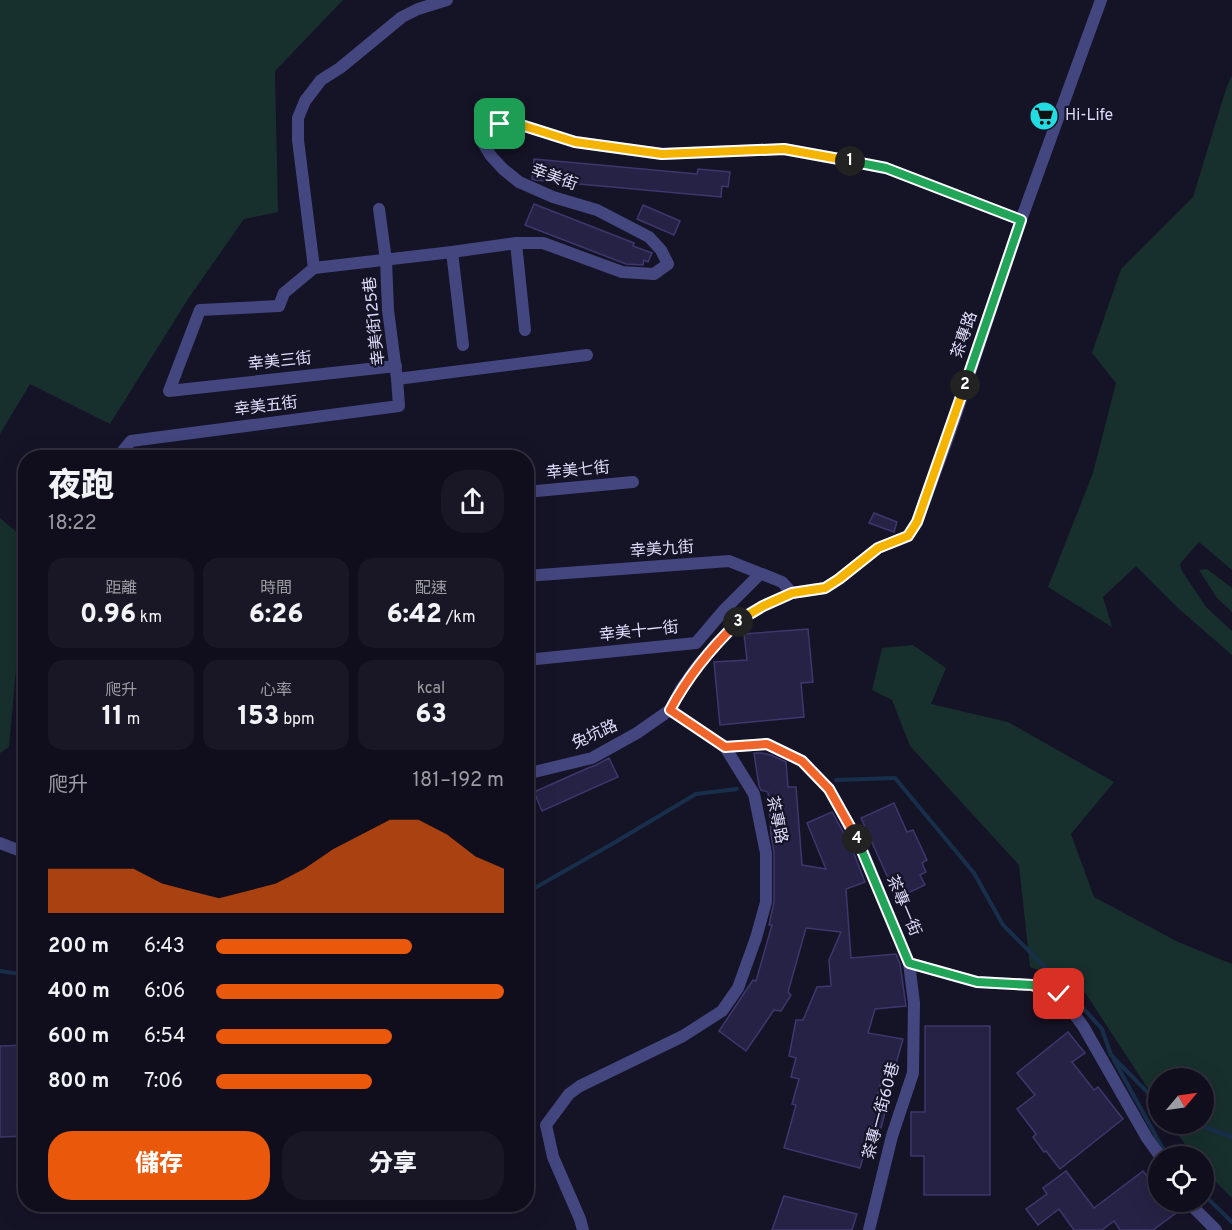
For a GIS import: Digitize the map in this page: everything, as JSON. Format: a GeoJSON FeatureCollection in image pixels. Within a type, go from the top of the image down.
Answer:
{"type":"FeatureCollection","features":[{"type":"Feature","properties":{"kind":"street"},"geometry":{"type":"LineString","coordinates":[[314,268],[298,140],[298,118],[305,101],[321,80],[340,68],[402,17],[418,9],[447,0]]}},
{"type":"Feature","properties":{"kind":"street","name":"茶專路"},"geometry":{"type":"LineString","coordinates":[[583,1230],[553,1157],[546,1125],[568,1094],[580,1086],[683,1036],[722,1011],[738,988],[766,902],[766,853],[754,795],[725,747],[670,710],[696,668],[743,618],[792,593],[825,588],[878,548],[908,536],[917,522],[950,432],[1021,220],[1101,0]]}},
{"type":"Feature","properties":{"kind":"street","name":"幸美街"},"geometry":{"type":"LineString","coordinates":[[314,268],[516,243],[543,243],[622,272],[654,274],[668,264],[661,250],[649,237],[597,210],[553,197],[519,182],[503,170],[481,140],[489,130],[500,124],[518,124],[575,142],[662,154],[784,149],[886,168],[1021,220]]}},
{"type":"Feature","properties":{"kind":"street","name":"幸美街125巷"},"geometry":{"type":"LineString","coordinates":[[379,209],[386,260],[388,310],[398,379]]}},
{"type":"Feature","properties":{"kind":"street"},"geometry":{"type":"LineString","coordinates":[[516,243],[525,330]]}},
{"type":"Feature","properties":{"kind":"street"},"geometry":{"type":"LineString","coordinates":[[452,252],[463,345]]}},
{"type":"Feature","properties":{"kind":"street","name":"幸美三街"},"geometry":{"type":"LineString","coordinates":[[314,268],[285,293],[279,306],[200,310],[169,392],[396,366]]}},
{"type":"Feature","properties":{"kind":"street"},"geometry":{"type":"LineString","coordinates":[[398,379],[587,356]]}},
{"type":"Feature","properties":{"kind":"street","name":"幸美五街"},"geometry":{"type":"LineString","coordinates":[[124,450],[131,441],[399,406],[398,379]]}},
{"type":"Feature","properties":{"kind":"street","name":"幸美七街"},"geometry":{"type":"LineString","coordinates":[[534,491],[633,482]]}},
{"type":"Feature","properties":{"kind":"street","name":"幸美九街"},"geometry":{"type":"LineString","coordinates":[[534,575],[729,561],[782,582],[792,593]]}},
{"type":"Feature","properties":{"kind":"street","name":"幸美十一街"},"geometry":{"type":"LineString","coordinates":[[534,659],[696,643],[725,609],[760,574]]}},
{"type":"Feature","properties":{"kind":"street","name":"兔坑路"},"geometry":{"type":"LineString","coordinates":[[534,772],[592,758],[637,733],[670,710]]}},
{"type":"Feature","properties":{"kind":"street","name":"茶專一街"},"geometry":{"type":"LineString","coordinates":[[725,747],[767,744],[802,761],[829,789],[860,845],[909,963],[977,982],[1032,985],[1059,994],[1083,1026],[1153,1146]]}},
{"type":"Feature","properties":{"kind":"street"},"geometry":{"type":"LineString","coordinates":[[0,843],[18,850]]}},
{"type":"Feature","properties":{"kind":"street","name":"茶專一街60巷"},"geometry":{"type":"LineString","coordinates":[[869,1230],[892,1136],[913,1073],[914,1003],[909,963]]}},
{"type":"Feature","properties":{"kind":"street"},"geometry":{"type":"LineString","coordinates":[[1199,1212],[1215,1230]]}},
{"type":"Feature","properties":{"kind":"green space"},"geometry":{"type":"Polygon","coordinates":[[[0,0],[343,0],[275,71],[278,212],[244,219],[188,299],[110,424],[30,384],[0,434],[0,0]]]}},
{"type":"Feature","properties":{"kind":"green space"},"geometry":{"type":"Polygon","coordinates":[[[1232,75],[1232,570],[1199,542],[1180,564],[1182,571],[1206,607],[1232,631],[1232,655],[1179,609],[1136,566],[1103,597],[1112,627],[1048,587],[1093,473],[1116,383],[1092,353],[1121,269],[1193,197],[1232,75]]]}},
{"type":"Feature","properties":{"kind":"green space"},"geometry":{"type":"Polygon","coordinates":[[[0,518],[18,533],[18,647],[9,747],[0,753],[0,518]]]}},
{"type":"Feature","properties":{"kind":"green space"},"geometry":{"type":"Polygon","coordinates":[[[1207,569],[1232,588],[1232,612],[1217,598],[1199,570],[1207,569]]]}},
{"type":"Feature","properties":{"kind":"green space"},"geometry":{"type":"Polygon","coordinates":[[[913,645],[946,668],[931,704],[1008,722],[1114,782],[1071,834],[1094,897],[1178,942],[1232,964],[1232,1198],[1214,1180],[1214,1146],[1186,1146],[1178,1134],[1214,1134],[1214,1068],[1148,1068],[1148,1089],[1080,985],[1030,967],[1019,865],[910,746],[892,700],[872,690],[882,648],[913,645]]]}},
{"type":"Feature","properties":{"kind":"building"},"geometry":{"type":"Polygon","coordinates":[[[534,159],[697,174],[698,169],[730,172],[728,187],[722,186],[721,197],[535,180],[532,179],[534,159]]]}},
{"type":"Feature","properties":{"kind":"building"},"geometry":{"type":"Polygon","coordinates":[[[534,204],[634,243],[633,246],[652,253],[648,262],[644,260],[643,265],[626,264],[525,225],[534,204]]]}},
{"type":"Feature","properties":{"kind":"building"},"geometry":{"type":"Polygon","coordinates":[[[643,205],[680,221],[674,235],[637,219],[643,205]]]}},
{"type":"Feature","properties":{"kind":"building"},"geometry":{"type":"Polygon","coordinates":[[[874,513],[897,522],[894,532],[869,523],[874,513]]]}},
{"type":"Feature","properties":{"kind":"building"},"geometry":{"type":"Polygon","coordinates":[[[808,629],[813,682],[801,683],[804,717],[720,725],[714,662],[747,660],[744,634],[808,629]]]}},
{"type":"Feature","properties":{"kind":"building"},"geometry":{"type":"Polygon","coordinates":[[[754,753],[771,755],[786,762],[788,787],[796,787],[802,865],[826,869],[807,823],[832,812],[851,846],[865,882],[846,889],[851,958],[896,954],[900,964],[906,1006],[875,1009],[868,1033],[903,1039],[890,1085],[881,1082],[876,1102],[887,1105],[881,1128],[872,1126],[860,1168],[784,1148],[796,1105],[792,1104],[799,1079],[791,1077],[796,1058],[789,1056],[796,1020],[803,1020],[817,987],[831,986],[829,960],[841,932],[806,928],[788,992],[791,995],[781,1011],[774,1010],[746,1051],[719,1031],[753,980],[756,981],[772,925],[769,925],[774,902],[774,852],[768,792],[761,790],[759,786],[754,753]]]}},
{"type":"Feature","properties":{"kind":"building"},"geometry":{"type":"Polygon","coordinates":[[[609,758],[618,777],[542,811],[534,792],[609,758]]]}},
{"type":"Feature","properties":{"kind":"building"},"geometry":{"type":"Polygon","coordinates":[[[894,803],[907,832],[913,830],[927,860],[922,863],[926,872],[920,875],[925,885],[897,898],[861,818],[894,803]]]}},
{"type":"Feature","properties":{"kind":"building"},"geometry":{"type":"Polygon","coordinates":[[[925,1026],[990,1026],[990,1195],[924,1195],[924,1156],[911,1156],[911,1112],[925,1112],[925,1026]]]}},
{"type":"Feature","properties":{"kind":"building"},"geometry":{"type":"Polygon","coordinates":[[[1068,1032],[1085,1053],[1072,1062],[1094,1090],[1098,1087],[1123,1119],[1060,1169],[1033,1137],[1036,1134],[1017,1109],[1035,1095],[1017,1073],[1068,1032]]]}},
{"type":"Feature","properties":{"kind":"building"},"geometry":{"type":"Polygon","coordinates":[[[18,1045],[18,1136],[0,1137],[0,1046],[18,1045]]]}},
{"type":"Feature","properties":{"kind":"building"},"geometry":{"type":"Polygon","coordinates":[[[1066,1171],[1094,1208],[1143,1171],[1148,1177],[1148,1212],[1176,1213],[1153,1230],[1120,1230],[1114,1221],[1102,1230],[1074,1230],[1059,1209],[1038,1225],[1026,1209],[1047,1194],[1043,1188],[1066,1171]]]}},
{"type":"Feature","properties":{"kind":"building"},"geometry":{"type":"Polygon","coordinates":[[[784,1196],[857,1214],[852,1230],[772,1230],[784,1196]]]}},
{"type":"Feature","properties":{"kind":"waterway"},"geometry":{"type":"LineString","coordinates":[[836,780],[895,778],[974,873],[1003,925],[1057,979],[1102,1029],[1111,1055],[1148,1093]]}},
{"type":"Feature","properties":{"kind":"waterway"},"geometry":{"type":"LineString","coordinates":[[534,888],[696,794],[737,789]]}},
{"type":"Feature","properties":{"kind":"waterway"},"geometry":{"type":"LineString","coordinates":[[0,971],[18,974]]}},
{"type":"Feature","properties":{"kind":"waterway"},"geometry":{"type":"LineString","coordinates":[[1114,1060],[1161,1146]]}},
{"type":"Feature","properties":{"kind":"waterway"},"geometry":{"type":"LineString","coordinates":[[1214,1130],[1232,1137]]}},
{"type":"Feature","properties":{"kind":"waterway"},"geometry":{"type":"LineString","coordinates":[[1214,1205],[1232,1222]]}},
{"type":"Feature","properties":{"kind":"place","name":"Hi-Life"},"geometry":{"type":"Point","coordinates":[1044,116]}},
{"type":"Feature","properties":{"kind":"route"},"geometry":{"type":"LineString","coordinates":[[500,124],[518,124],[575,142],[662,154],[784,149],[886,168],[1021,220],[950,432],[917,522],[908,536],[878,548],[825,588],[792,593],[743,618],[696,668],[670,710],[725,747],[767,744],[802,761],[829,789],[860,845],[909,963],[977,982],[1032,985],[1059,994]]}}]}
